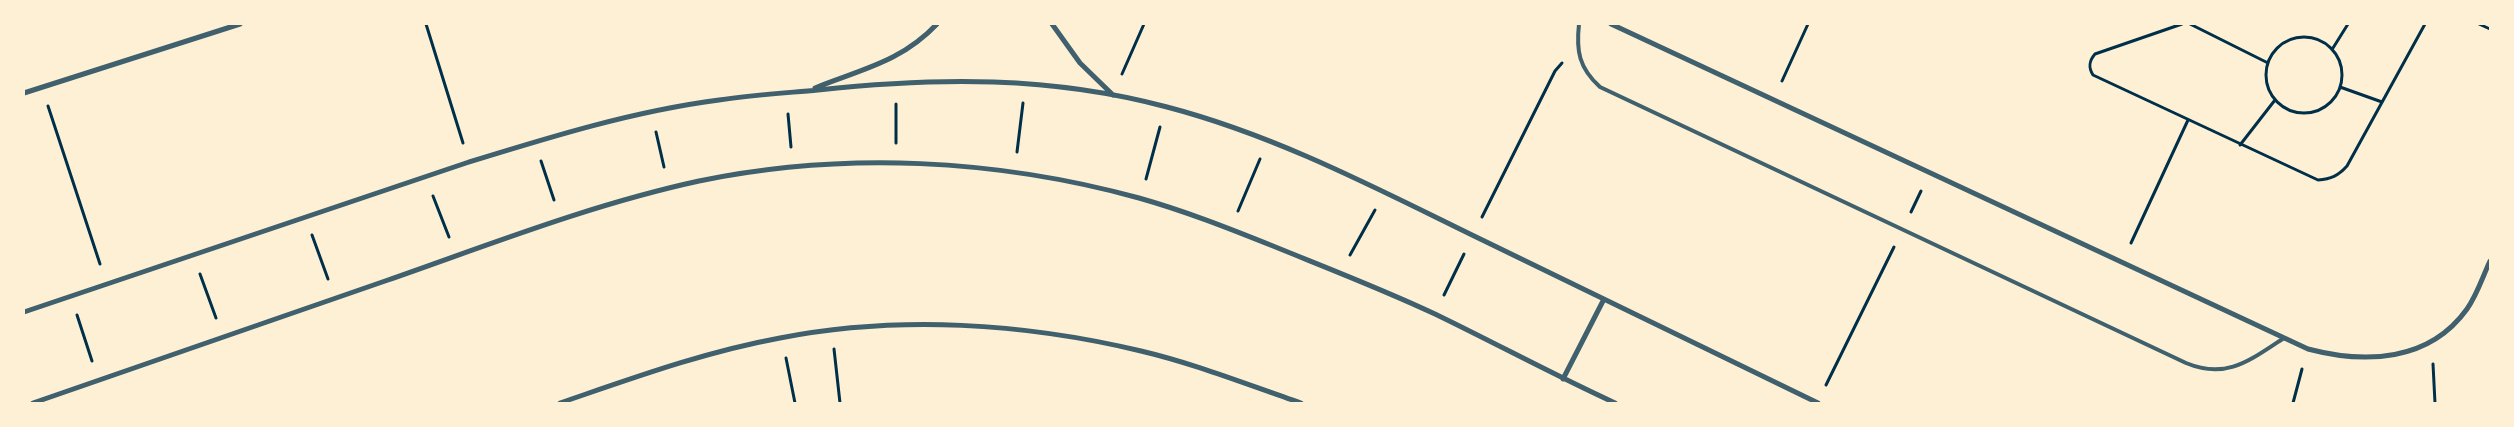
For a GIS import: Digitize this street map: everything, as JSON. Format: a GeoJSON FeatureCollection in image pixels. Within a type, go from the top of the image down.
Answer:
{"type":"FeatureCollection","features":[{"type":"Feature","properties":{"kind":"street"},"geometry":{"type":"LineString","coordinates":[[24,93],[240,24]]}},
{"type":"Feature","properties":{"kind":"street"},"geometry":{"type":"LineString","coordinates":[[809,91],[889,61],[922,40],[937,24]]}},
{"type":"Feature","properties":{"kind":"street"},"geometry":{"type":"LineString","coordinates":[[1052,24],[1080,63],[1113,95]]}},
{"type":"Feature","properties":{"kind":"street"},"geometry":{"type":"LineString","coordinates":[[1611,24],[2308,349],[2338,357],[2370,359],[2402,354],[2432,342],[2451,327],[2468,308],[2490,261]]}},
{"type":"Feature","properties":{"kind":"street"},"geometry":{"type":"LineString","coordinates":[[24,312],[469,162],[535,142],[652,112],[718,100],[895,82],[952,80],[1026,83],[1113,95],[1166,106],[1268,140],[1327,164],[1818,403]]}},
{"type":"Feature","properties":{"kind":"street"},"geometry":{"type":"LineString","coordinates":[[33,403],[561,220],[669,188],[712,179],[794,168],[897,163],[1015,172],[1080,184],[1141,199],[1231,229],[1340,273],[1434,314],[1615,403]]}},
{"type":"Feature","properties":{"kind":"street"},"geometry":{"type":"LineString","coordinates":[[1563,379],[1604,299]]}},
{"type":"Feature","properties":{"kind":"street"},"geometry":{"type":"LineString","coordinates":[[560,403],[674,364],[781,338],[892,326],[954,325],[1018,329],[1080,338],[1142,351],[1204,369],[1301,403]]}},
{"type":"Feature","properties":{"kind":"lane"},"geometry":{"type":"LineString","coordinates":[[1579,24],[1578,55],[1583,68],[1600,87],[2200,369],[2217,370],[2233,368],[2284,338]]}},
{"type":"Feature","properties":{"kind":"path"},"geometry":{"type":"LineString","coordinates":[[426,24],[469,162]]}},
{"type":"Feature","properties":{"kind":"path"},"geometry":{"type":"LineString","coordinates":[[1113,95],[1144,24]]}},
{"type":"Feature","properties":{"kind":"path"},"geometry":{"type":"LineString","coordinates":[[1773,100],[1808,24]]}},
{"type":"Feature","properties":{"kind":"path"},"geometry":{"type":"LineString","coordinates":[[2182,24],[2095,54],[2089,64],[2093,75],[2308,177],[2318,180],[2329,179],[2339,175],[2347,166],[2425,24]]}},
{"type":"Feature","properties":{"kind":"path"},"geometry":{"type":"LineString","coordinates":[[2190,24],[2268,63]]}},
{"type":"Feature","properties":{"kind":"path"},"geometry":{"type":"LineString","coordinates":[[2333,48],[2348,24]]}},
{"type":"Feature","properties":{"kind":"path"},"geometry":{"type":"LineString","coordinates":[[2479,24],[2490,29]]}},
{"type":"Feature","properties":{"kind":"path"},"geometry":{"type":"LineString","coordinates":[[2296,37],[2310,37],[2333,48],[2340,61],[2342,74],[2340,87],[2334,99],[2324,108],[2298,113],[2286,109],[2275,100],[2269,89],[2266,76],[2268,63],[2274,51],[2284,42],[2296,37]]}},
{"type":"Feature","properties":{"kind":"path"},"geometry":{"type":"LineString","coordinates":[[1434,314],[1555,71],[1561,64],[1578,55]]}},
{"type":"Feature","properties":{"kind":"path"},"geometry":{"type":"LineString","coordinates":[[895,82],[897,163]]}},
{"type":"Feature","properties":{"kind":"path"},"geometry":{"type":"LineString","coordinates":[[1015,172],[1026,83]]}},
{"type":"Feature","properties":{"kind":"path"},"geometry":{"type":"LineString","coordinates":[[42,87],[106,284]]}},
{"type":"Feature","properties":{"kind":"path"},"geometry":{"type":"LineString","coordinates":[[2340,87],[2382,102]]}},
{"type":"Feature","properties":{"kind":"path"},"geometry":{"type":"LineString","coordinates":[[786,93],[794,168]]}},
{"type":"Feature","properties":{"kind":"path"},"geometry":{"type":"LineString","coordinates":[[2240,144],[2275,100]]}},
{"type":"Feature","properties":{"kind":"path"},"geometry":{"type":"LineString","coordinates":[[1141,199],[1166,106]]}},
{"type":"Feature","properties":{"kind":"path"},"geometry":{"type":"LineString","coordinates":[[652,112],[669,188]]}},
{"type":"Feature","properties":{"kind":"path"},"geometry":{"type":"LineString","coordinates":[[2122,262],[2188,120]]}},
{"type":"Feature","properties":{"kind":"path"},"geometry":{"type":"LineString","coordinates":[[1231,229],[1268,140]]}},
{"type":"Feature","properties":{"kind":"path"},"geometry":{"type":"LineString","coordinates":[[535,142],[561,220]]}},
{"type":"Feature","properties":{"kind":"path"},"geometry":{"type":"LineString","coordinates":[[1818,403],[1931,173]]}},
{"type":"Feature","properties":{"kind":"path"},"geometry":{"type":"LineString","coordinates":[[426,177],[456,256]]}},
{"type":"Feature","properties":{"kind":"path"},"geometry":{"type":"LineString","coordinates":[[1340,273],[1385,192]]}},
{"type":"Feature","properties":{"kind":"path"},"geometry":{"type":"LineString","coordinates":[[306,217],[334,298]]}},
{"type":"Feature","properties":{"kind":"path"},"geometry":{"type":"LineString","coordinates":[[193,255],[223,337]]}},
{"type":"Feature","properties":{"kind":"path"},"geometry":{"type":"LineString","coordinates":[[70,296],[99,380]]}},
{"type":"Feature","properties":{"kind":"path"},"geometry":{"type":"LineString","coordinates":[[832,331],[840,403]]}},
{"type":"Feature","properties":{"kind":"path"},"geometry":{"type":"LineString","coordinates":[[781,338],[795,403]]}},
{"type":"Feature","properties":{"kind":"path"},"geometry":{"type":"LineString","coordinates":[[2432,342],[2435,403]]}},
{"type":"Feature","properties":{"kind":"path"},"geometry":{"type":"LineString","coordinates":[[2293,403],[2308,349]]}}]}
